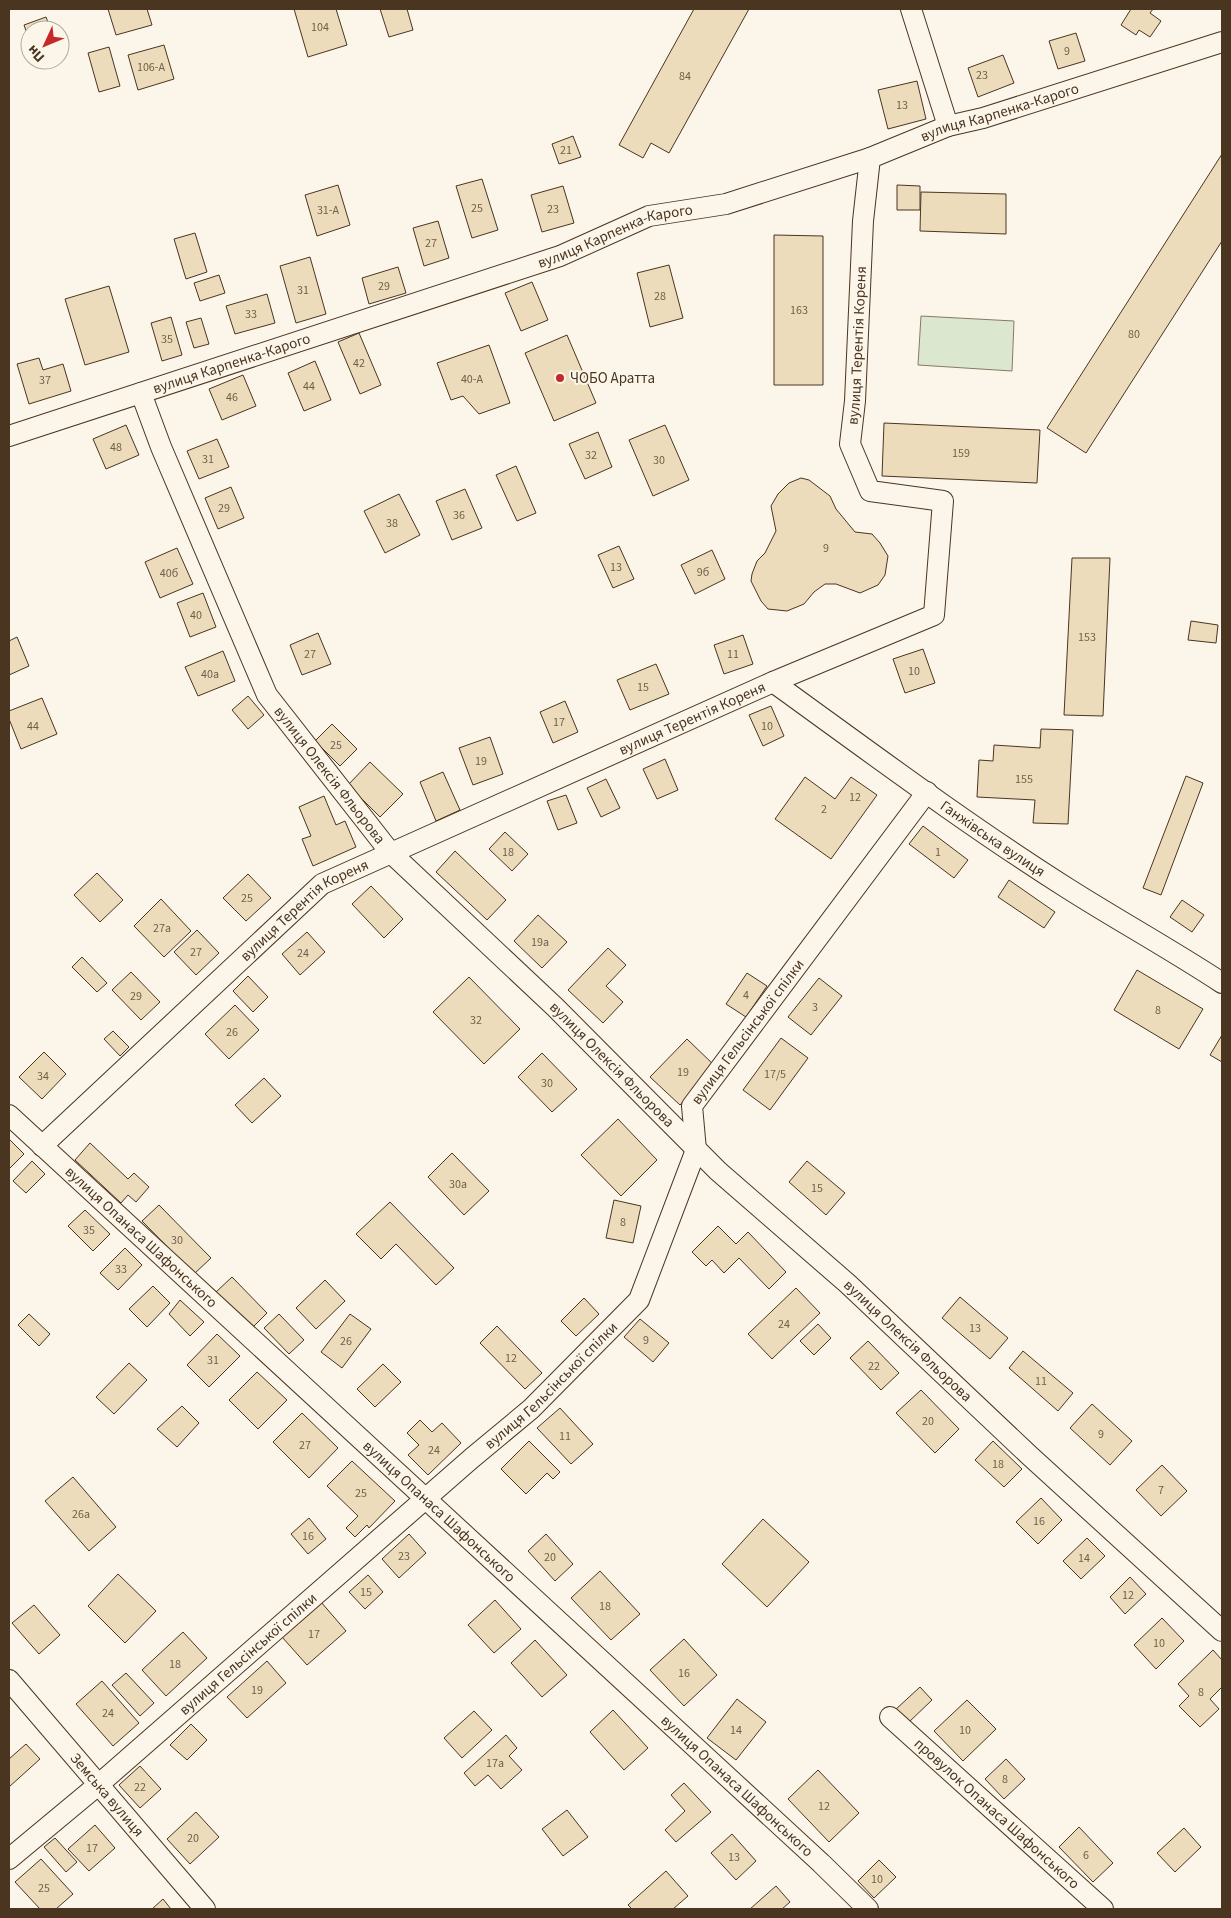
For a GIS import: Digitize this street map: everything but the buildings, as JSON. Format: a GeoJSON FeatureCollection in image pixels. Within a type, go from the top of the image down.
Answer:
{"type":"FeatureCollection","features":[{"type":"Feature","properties":{"kind":"street"},"geometry":{"type":"LineString","coordinates":[[911,9],[948,126]]}},
{"type":"Feature","properties":{"kind":"street","name":"вулиця Карпенка-Карого"},"geometry":{"type":"LineString","coordinates":[[9,436],[560,256],[649,216],[726,204],[870,158],[948,126],[984,118],[1222,42]]}},
{"type":"Feature","properties":{"kind":"street","name":"вулиця Терентія Кореня"},"geometry":{"type":"LineString","coordinates":[[42,1146],[322,884],[773,682],[934,614],[943,501],[870,491],[850,444],[855,401],[863,221],[870,158]]}},
{"type":"Feature","properties":{"kind":"street","name":"вулиця Олексія Фльорова"},"geometry":{"type":"LineString","coordinates":[[142,393],[161,447],[267,695],[390,852],[555,1007],[696,1150],[848,1284],[1030,1456],[1222,1631]]}},
{"type":"Feature","properties":{"kind":"street","name":"Ганжівська вулиця"},"geometry":{"type":"LineString","coordinates":[[773,682],[927,792],[1124,924],[1178,954],[1222,983]]}},
{"type":"Feature","properties":{"kind":"street","name":"вулиця Гельсінської спілки"},"geometry":{"type":"LineString","coordinates":[[9,1859],[98,1785],[472,1458],[531,1409],[639,1300],[696,1150],[692,1106],[927,792]]}},
{"type":"Feature","properties":{"kind":"street","name":"вулиця Опанаса Шафонського"},"geometry":{"type":"LineString","coordinates":[[9,1115],[813,1856],[868,1909]]}},
{"type":"Feature","properties":{"kind":"street","name":"Земська вулиця"},"geometry":{"type":"LineString","coordinates":[[9,1680],[205,1909]]}},
{"type":"Feature","properties":{"kind":"street","name":"провулок Опанаса Шафонського"},"geometry":{"type":"LineString","coordinates":[[890,1717],[1104,1909]]}},
{"type":"Feature","properties":{"kind":"green space"},"geometry":{"type":"Polygon","coordinates":[[[921,316],[1014,321],[1012,371],[918,365],[921,316]]]}},
{"type":"Feature","properties":{"kind":"place","name":"ЧОБО Аратта"},"geometry":{"type":"Point","coordinates":[560,378]}}]}
